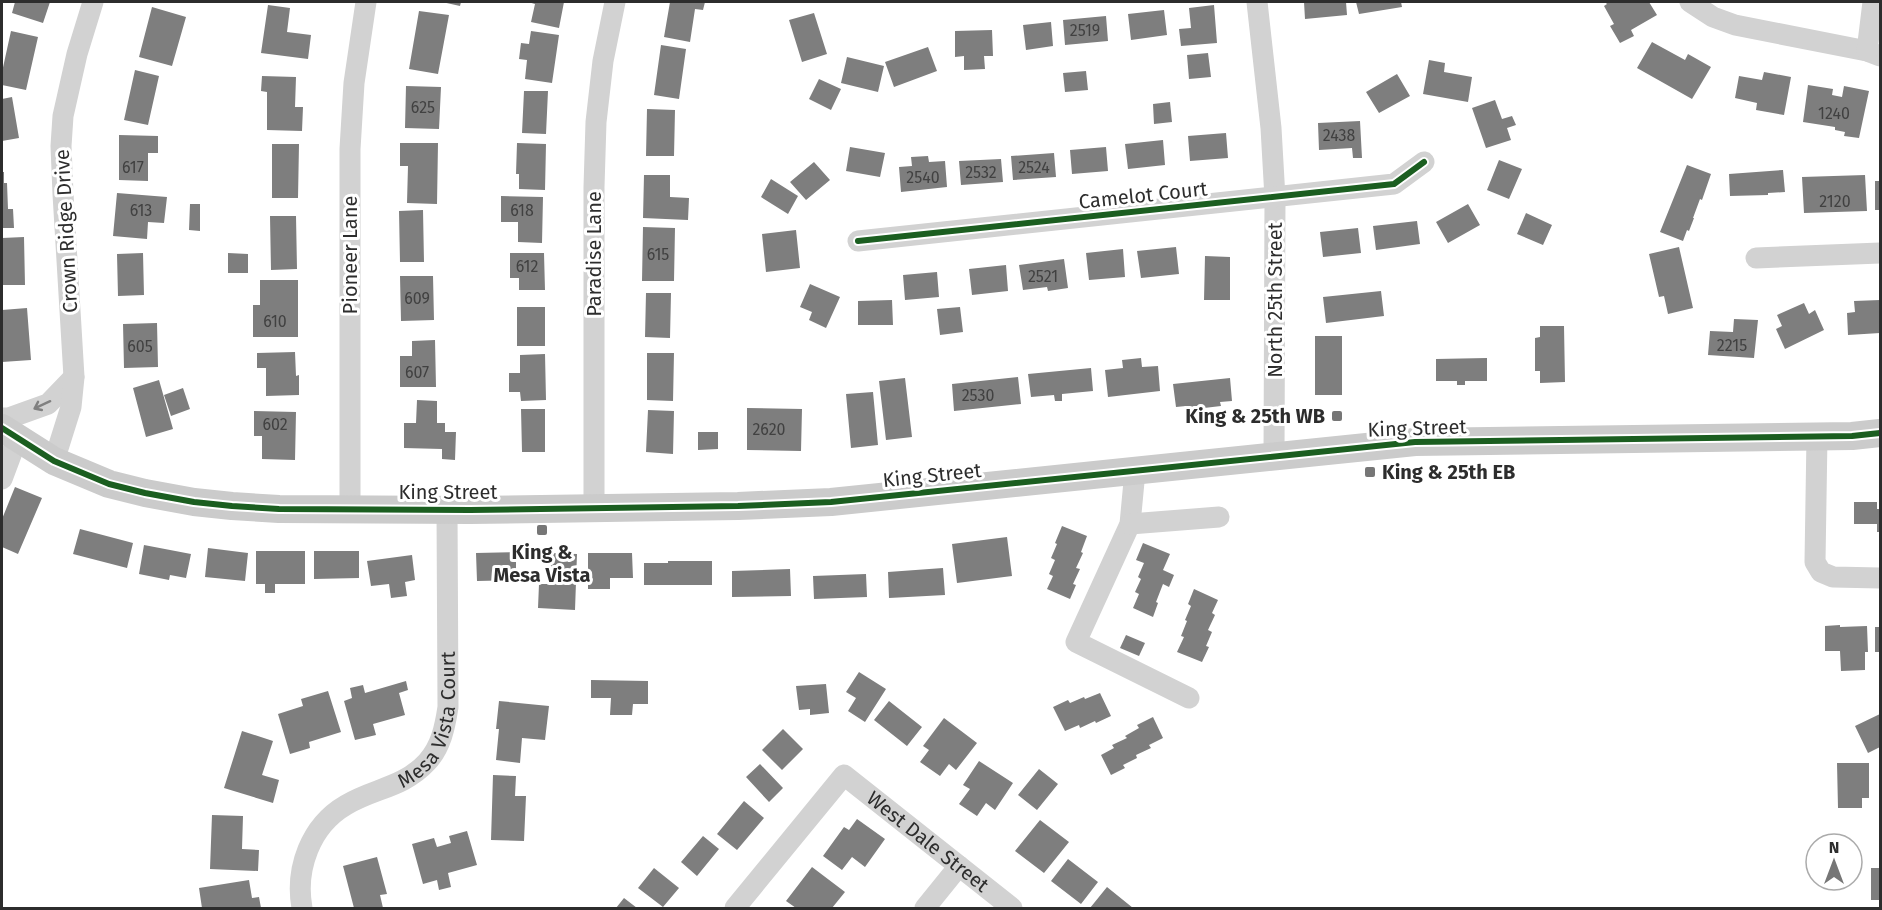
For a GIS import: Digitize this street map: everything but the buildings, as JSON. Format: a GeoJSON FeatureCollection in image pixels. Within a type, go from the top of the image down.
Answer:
{"type":"FeatureCollection","features":[{"type":"Feature","properties":{"kind":"street","name":"Crown Ridge Drive"},"geometry":{"type":"LineString","coordinates":[[54,461],[71,407],[74,377],[63,195],[63,117],[77,54],[93,2]]}},
{"type":"Feature","properties":{"kind":"street","name":"Pioneer Lane"},"geometry":{"type":"LineString","coordinates":[[350,509],[350,149],[354,83],[366,2]]}},
{"type":"Feature","properties":{"kind":"street","name":"Paradise Lane"},"geometry":{"type":"LineString","coordinates":[[594,507],[596,122],[603,61],[615,2]]}},
{"type":"Feature","properties":{"kind":"street","name":"North 25th Street"},"geometry":{"type":"LineString","coordinates":[[1257,2],[1271,128],[1275,198],[1274,456]]}},
{"type":"Feature","properties":{"kind":"street"},"geometry":{"type":"LineString","coordinates":[[1690,2],[1713,17],[1735,25],[1874,54],[1873,2]]}},
{"type":"Feature","properties":{"kind":"street","name":"Camelot Court"},"geometry":{"type":"LineString","coordinates":[[858,241],[1394,184],[1424,162]]}},
{"type":"Feature","properties":{"kind":"street"},"geometry":{"type":"LineString","coordinates":[[1756,258],[1881,253]]}},
{"type":"Feature","properties":{"kind":"street"},"geometry":{"type":"LineString","coordinates":[[2,479],[9,418],[48,404],[74,377]]}},
{"type":"Feature","properties":{"kind":"street","name":"King Street"},"geometry":{"type":"LineString","coordinates":[[7,428],[54,461],[110,484],[194,502],[279,509],[738,507],[831,502],[1415,442],[1881,434]]}},
{"type":"Feature","properties":{"kind":"street"},"geometry":{"type":"LineString","coordinates":[[1817,436],[1815,562],[1821,572],[1833,577],[1881,578]]}},
{"type":"Feature","properties":{"kind":"street"},"geometry":{"type":"LineString","coordinates":[[1136,471],[1130,524],[1076,642],[1189,698]]}},
{"type":"Feature","properties":{"kind":"street","name":"Mesa Vista Court"},"geometry":{"type":"LineString","coordinates":[[302,909],[300,881],[302,864],[309,845],[331,815],[346,804],[397,785],[427,762],[438,746],[448,707],[447,509]]}},
{"type":"Feature","properties":{"kind":"street"},"geometry":{"type":"LineString","coordinates":[[1130,524],[1219,517]]}},
{"type":"Feature","properties":{"kind":"street","name":"West Dale Street"},"geometry":{"type":"LineString","coordinates":[[735,909],[844,775],[1012,909]]}},
{"type":"Feature","properties":{"kind":"street"},"geometry":{"type":"LineString","coordinates":[[925,909],[958,866]]}},
{"type":"Feature","properties":{"kind":"cycle path"},"geometry":{"type":"LineString","coordinates":[[858,241],[1394,184],[1424,162]]}},
{"type":"Feature","properties":{"kind":"cycle path"},"geometry":{"type":"LineString","coordinates":[[2,428],[54,461],[109,484],[194,502],[279,509],[470,510],[738,506],[831,502],[1415,442],[1852,436],[1880,433]]}},
{"type":"Feature","properties":{"kind":"place","name":"King & 25th WB"},"geometry":{"type":"Point","coordinates":[1337,416]}},
{"type":"Feature","properties":{"kind":"place","name":"King & 25th EB"},"geometry":{"type":"Point","coordinates":[1370,472]}},
{"type":"Feature","properties":{"kind":"place","name":"King & Mesa Vista"},"geometry":{"type":"Point","coordinates":[542,530]}}]}
